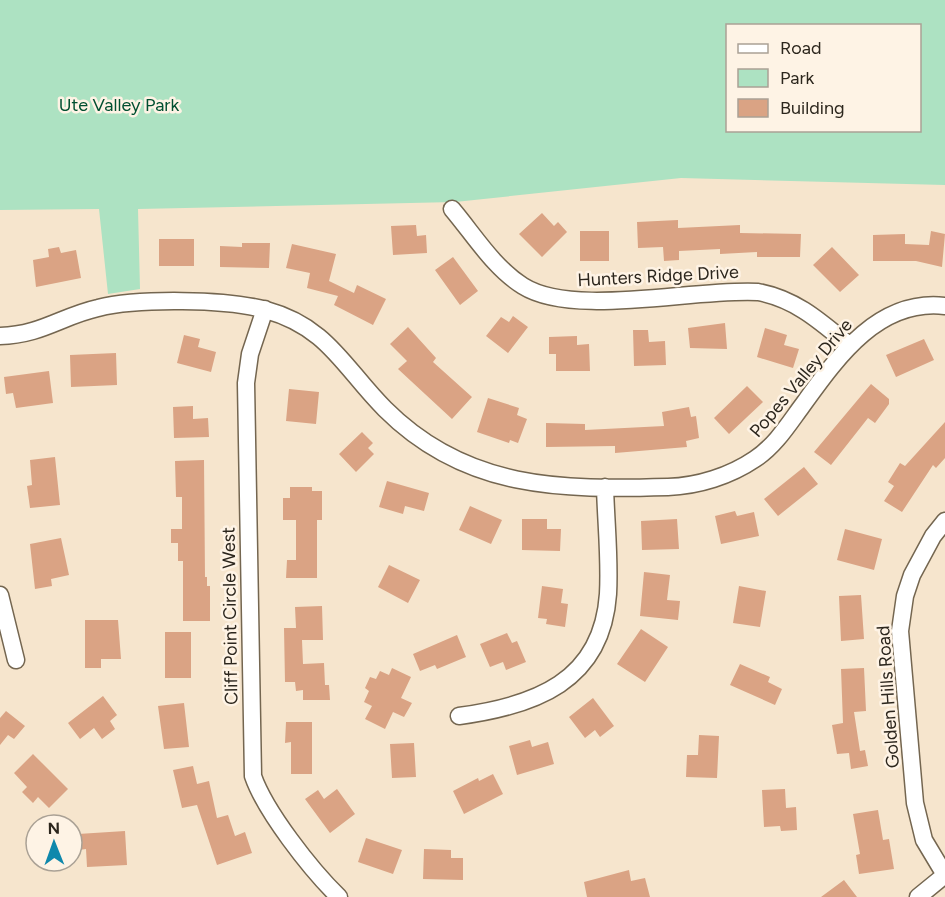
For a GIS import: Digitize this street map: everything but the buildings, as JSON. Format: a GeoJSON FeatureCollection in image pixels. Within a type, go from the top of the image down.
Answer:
{"type":"FeatureCollection","features":[{"type":"Feature","properties":{"kind":"street","name":"Hunters Ridge Drive"},"geometry":{"type":"LineString","coordinates":[[452,209],[498,265],[536,294],[584,301],[758,292],[774,295],[801,308],[850,346]]}},
{"type":"Feature","properties":{"kind":"street","name":"Popes Valley Drive"},"geometry":{"type":"LineString","coordinates":[[0,336],[31,333],[78,314],[119,304],[217,302],[266,309],[286,317],[319,336],[345,360],[391,415],[414,435],[448,456],[511,481],[562,488],[605,488],[689,485],[727,474],[755,459],[781,434],[850,346],[880,319],[894,312],[925,305],[945,306]]}},
{"type":"Feature","properties":{"kind":"street","name":"Cliff Point Circle West"},"geometry":{"type":"LineString","coordinates":[[266,309],[250,354],[246,383],[253,776],[259,793],[314,870],[339,897]]}},
{"type":"Feature","properties":{"kind":"street"},"geometry":{"type":"LineString","coordinates":[[459,716],[513,707],[547,693],[576,671],[586,658],[594,644],[606,610],[605,488]]}},
{"type":"Feature","properties":{"kind":"street","name":"Golden Hills Road"},"geometry":{"type":"LineString","coordinates":[[945,520],[933,536],[912,575],[905,596],[900,631],[915,803],[924,840],[945,875]]}},
{"type":"Feature","properties":{"kind":"street"},"geometry":{"type":"LineString","coordinates":[[0,595],[16,660]]}},
{"type":"Feature","properties":{"kind":"street"},"geometry":{"type":"LineString","coordinates":[[918,897],[945,875]]}},
{"type":"Feature","properties":{"kind":"green space","name":"Ute Valley Park"},"geometry":{"type":"Polygon","coordinates":[[[0,0],[945,0],[945,185],[681,178],[455,202],[138,209],[140,289],[108,294],[99,209],[0,210],[0,0]]]}}]}
